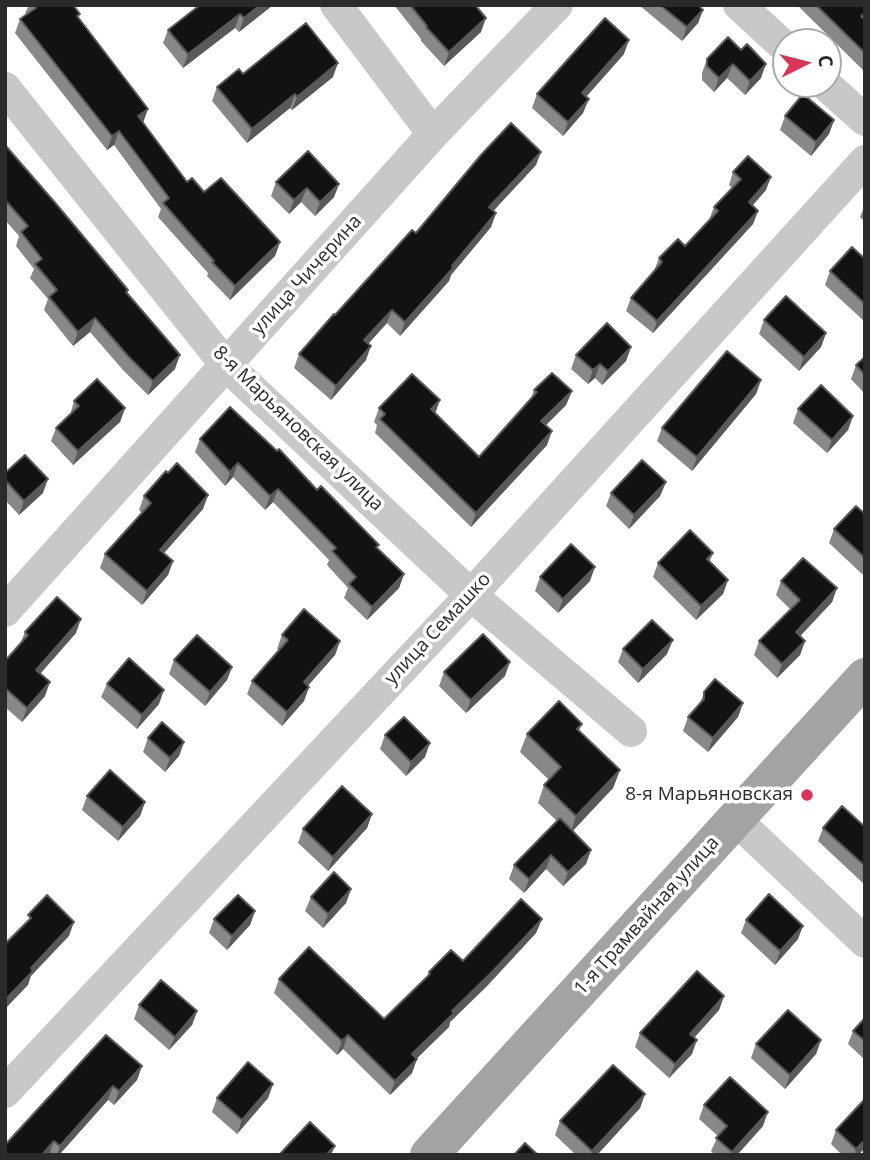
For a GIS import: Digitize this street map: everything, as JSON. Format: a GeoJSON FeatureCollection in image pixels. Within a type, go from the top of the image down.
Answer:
{"type":"FeatureCollection","features":[{"type":"Feature","properties":{"kind":"main road","name":"1-я Трамвайная улица"},"geometry":{"type":"LineString","coordinates":[[429,1155],[865,677]]}},
{"type":"Feature","properties":{"kind":"street"},"geometry":{"type":"LineString","coordinates":[[336,5],[433,134]]}},
{"type":"Feature","properties":{"kind":"street","name":"улица Чичерина"},"geometry":{"type":"LineString","coordinates":[[5,611],[433,134],[557,5]]}},
{"type":"Feature","properties":{"kind":"street"},"geometry":{"type":"LineString","coordinates":[[739,5],[772,35]]}},
{"type":"Feature","properties":{"kind":"street","name":"8-я Марьяновская улица"},"geometry":{"type":"LineString","coordinates":[[5,88],[226,365],[471,595],[631,731]]}},
{"type":"Feature","properties":{"kind":"street"},"geometry":{"type":"LineString","coordinates":[[841,98],[865,120]]}},
{"type":"Feature","properties":{"kind":"street","name":"улица Семашко"},"geometry":{"type":"LineString","coordinates":[[5,1092],[471,595],[865,161]]}},
{"type":"Feature","properties":{"kind":"street"},"geometry":{"type":"LineString","coordinates":[[735,819],[865,942]]}},
{"type":"Feature","properties":{"kind":"building"},"geometry":{"type":"Polygon","coordinates":[[[34,5],[73,5],[80,14],[77,16],[148,109],[138,116],[187,182],[192,178],[204,192],[221,178],[280,242],[235,286],[163,203],[169,198],[119,131],[112,136],[20,19],[36,8],[34,5]]]}},
{"type":"Feature","properties":{"kind":"building"},"geometry":{"type":"Polygon","coordinates":[[[200,5],[260,5],[244,18],[240,14],[188,54],[168,30],[200,5]]]}},
{"type":"Feature","properties":{"kind":"building"},"geometry":{"type":"Polygon","coordinates":[[[410,5],[475,5],[486,18],[449,52],[410,5]]]}},
{"type":"Feature","properties":{"kind":"building"},"geometry":{"type":"Polygon","coordinates":[[[660,5],[698,5],[703,10],[687,27],[660,5]]]}},
{"type":"Feature","properties":{"kind":"building"},"geometry":{"type":"Polygon","coordinates":[[[816,5],[865,5],[865,13],[861,16],[865,20],[865,53],[842,28],[816,5]]]}},
{"type":"Feature","properties":{"kind":"building"},"geometry":{"type":"Polygon","coordinates":[[[605,18],[629,40],[582,93],[589,99],[568,122],[537,94],[605,18]]]}},
{"type":"Feature","properties":{"kind":"building"},"geometry":{"type":"Polygon","coordinates":[[[306,23],[338,63],[252,129],[217,87],[239,69],[243,74],[306,23]]]}},
{"type":"Feature","properties":{"kind":"building"},"geometry":{"type":"Polygon","coordinates":[[[728,37],[741,50],[747,44],[766,64],[750,81],[733,64],[719,78],[707,66],[707,59],[728,37]]]}},
{"type":"Feature","properties":{"kind":"building"},"geometry":{"type":"Polygon","coordinates":[[[800,98],[808,98],[834,120],[816,142],[785,116],[800,98]]]}},
{"type":"Feature","properties":{"kind":"building"},"geometry":{"type":"Polygon","coordinates":[[[511,123],[541,152],[489,207],[496,213],[452,266],[454,267],[405,322],[392,310],[364,340],[371,346],[336,386],[299,354],[412,230],[416,233],[511,123]]]}},
{"type":"Feature","properties":{"kind":"building"},"geometry":{"type":"Polygon","coordinates":[[[5,145],[180,355],[153,381],[95,318],[78,332],[49,297],[57,290],[35,264],[42,259],[21,232],[28,226],[5,200],[5,145]]]}},
{"type":"Feature","properties":{"kind":"building"},"geometry":{"type":"Polygon","coordinates":[[[308,151],[339,184],[320,202],[307,188],[294,200],[276,182],[308,151]]]}},
{"type":"Feature","properties":{"kind":"building"},"geometry":{"type":"Polygon","coordinates":[[[748,156],[771,177],[749,202],[758,211],[657,321],[631,298],[662,262],[659,258],[678,239],[685,246],[718,211],[714,207],[741,179],[733,172],[748,156]]]}},
{"type":"Feature","properties":{"kind":"building"},"geometry":{"type":"Polygon","coordinates":[[[852,247],[865,259],[865,304],[830,271],[852,247]]]}},
{"type":"Feature","properties":{"kind":"building"},"geometry":{"type":"Polygon","coordinates":[[[786,296],[826,333],[804,357],[764,320],[786,296]]]}},
{"type":"Feature","properties":{"kind":"building"},"geometry":{"type":"Polygon","coordinates":[[[607,323],[631,347],[608,371],[600,364],[593,370],[576,355],[607,323]]]}},
{"type":"Feature","properties":{"kind":"building"},"geometry":{"type":"Polygon","coordinates":[[[727,351],[761,380],[697,457],[662,428],[727,351]]]}},
{"type":"Feature","properties":{"kind":"building"},"geometry":{"type":"Polygon","coordinates":[[[865,357],[865,375],[856,365],[865,357]]]}},
{"type":"Feature","properties":{"kind":"building"},"geometry":{"type":"Polygon","coordinates":[[[552,373],[572,391],[541,421],[552,431],[476,513],[380,419],[385,414],[379,408],[412,374],[440,400],[431,409],[479,457],[537,392],[534,390],[552,373]]]}},
{"type":"Feature","properties":{"kind":"building"},"geometry":{"type":"Polygon","coordinates":[[[97,379],[125,408],[78,451],[56,428],[79,406],[74,401],[97,379]]]}},
{"type":"Feature","properties":{"kind":"building"},"geometry":{"type":"Polygon","coordinates":[[[821,385],[853,416],[832,440],[798,409],[821,385]]]}},
{"type":"Feature","properties":{"kind":"building"},"geometry":{"type":"Polygon","coordinates":[[[230,407],[277,451],[279,449],[317,490],[321,486],[404,574],[372,607],[349,584],[356,577],[332,551],[336,548],[278,489],[270,496],[238,463],[230,472],[200,439],[230,407]]]}},
{"type":"Feature","properties":{"kind":"building"},"geometry":{"type":"Polygon","coordinates":[[[25,455],[48,479],[24,501],[5,480],[5,473],[25,455]]]}},
{"type":"Feature","properties":{"kind":"building"},"geometry":{"type":"Polygon","coordinates":[[[642,460],[666,482],[634,515],[611,493],[642,460]]]}},
{"type":"Feature","properties":{"kind":"building"},"geometry":{"type":"Polygon","coordinates":[[[177,463],[208,495],[160,550],[173,561],[147,591],[105,554],[151,503],[144,496],[166,471],[168,473],[177,463]]]}},
{"type":"Feature","properties":{"kind":"building"},"geometry":{"type":"Polygon","coordinates":[[[856,506],[865,514],[865,558],[834,529],[856,506]]]}},
{"type":"Feature","properties":{"kind":"building"},"geometry":{"type":"Polygon","coordinates":[[[690,530],[713,553],[707,559],[728,580],[701,606],[658,563],[690,530]]]}},
{"type":"Feature","properties":{"kind":"building"},"geometry":{"type":"Polygon","coordinates":[[[571,544],[595,567],[563,599],[540,577],[571,544]]]}},
{"type":"Feature","properties":{"kind":"building"},"geometry":{"type":"Polygon","coordinates":[[[803,558],[837,588],[796,632],[805,641],[782,664],[759,641],[800,600],[781,581],[803,558]]]}},
{"type":"Feature","properties":{"kind":"building"},"geometry":{"type":"Polygon","coordinates":[[[57,597],[81,619],[36,670],[50,682],[27,708],[5,688],[5,661],[28,635],[25,632],[57,597]]]}},
{"type":"Feature","properties":{"kind":"building"},"geometry":{"type":"Polygon","coordinates":[[[304,609],[340,641],[304,682],[309,687],[287,712],[252,681],[288,640],[282,635],[304,609]]]}},
{"type":"Feature","properties":{"kind":"building"},"geometry":{"type":"Polygon","coordinates":[[[652,620],[673,640],[643,669],[623,649],[652,620]]]}},
{"type":"Feature","properties":{"kind":"building"},"geometry":{"type":"Polygon","coordinates":[[[483,634],[510,662],[471,700],[444,672],[483,634]]]}},
{"type":"Feature","properties":{"kind":"building"},"geometry":{"type":"Polygon","coordinates":[[[197,635],[232,667],[210,692],[174,660],[197,635]]]}},
{"type":"Feature","properties":{"kind":"building"},"geometry":{"type":"Polygon","coordinates":[[[129,658],[164,690],[142,715],[107,684],[129,658]]]}},
{"type":"Feature","properties":{"kind":"building"},"geometry":{"type":"Polygon","coordinates":[[[715,679],[743,703],[713,738],[688,717],[704,699],[704,692],[715,679]]]}},
{"type":"Feature","properties":{"kind":"building"},"geometry":{"type":"Polygon","coordinates":[[[559,701],[582,724],[577,729],[620,770],[576,816],[544,785],[561,767],[527,734],[559,701]]]}},
{"type":"Feature","properties":{"kind":"building"},"geometry":{"type":"Polygon","coordinates":[[[404,717],[430,743],[411,762],[385,735],[404,717]]]}},
{"type":"Feature","properties":{"kind":"building"},"geometry":{"type":"Polygon","coordinates":[[[162,722],[184,742],[170,758],[148,738],[162,722]]]}},
{"type":"Feature","properties":{"kind":"building"},"geometry":{"type":"Polygon","coordinates":[[[110,770],[145,802],[123,827],[87,796],[110,770]]]}},
{"type":"Feature","properties":{"kind":"building"},"geometry":{"type":"Polygon","coordinates":[[[342,786],[372,814],[333,857],[303,829],[342,786]]]}},
{"type":"Feature","properties":{"kind":"building"},"geometry":{"type":"Polygon","coordinates":[[[842,806],[865,827],[865,866],[823,828],[842,806]]]}},
{"type":"Feature","properties":{"kind":"building"},"geometry":{"type":"Polygon","coordinates":[[[560,818],[591,850],[568,872],[551,855],[529,879],[514,865],[560,818]]]}},
{"type":"Feature","properties":{"kind":"building"},"geometry":{"type":"Polygon","coordinates":[[[334,872],[351,889],[328,914],[311,897],[334,872]]]}},
{"type":"Feature","properties":{"kind":"building"},"geometry":{"type":"Polygon","coordinates":[[[769,894],[803,926],[780,951],[746,920],[769,894]]]}},
{"type":"Feature","properties":{"kind":"building"},"geometry":{"type":"Polygon","coordinates":[[[47,895],[74,922],[5,1000],[5,944],[31,918],[28,915],[47,895]]]}},
{"type":"Feature","properties":{"kind":"building"},"geometry":{"type":"Polygon","coordinates":[[[238,895],[255,911],[232,936],[214,919],[238,895]]]}},
{"type":"Feature","properties":{"kind":"building"},"geometry":{"type":"Polygon","coordinates":[[[521,899],[542,919],[412,1054],[417,1059],[395,1081],[348,1035],[342,1041],[279,979],[309,947],[384,1019],[451,950],[463,961],[521,899]]]}},
{"type":"Feature","properties":{"kind":"building"},"geometry":{"type":"Polygon","coordinates":[[[697,971],[724,996],[690,1034],[697,1040],[675,1064],[640,1033],[697,971]]]}},
{"type":"Feature","properties":{"kind":"building"},"geometry":{"type":"Polygon","coordinates":[[[161,980],[197,1011],[175,1037],[139,1005],[161,980]]]}},
{"type":"Feature","properties":{"kind":"building"},"geometry":{"type":"Polygon","coordinates":[[[788,1010],[821,1040],[790,1075],[756,1044],[788,1010]]]}},
{"type":"Feature","properties":{"kind":"building"},"geometry":{"type":"Polygon","coordinates":[[[865,1018],[865,1041],[853,1031],[865,1018]]]}},
{"type":"Feature","properties":{"kind":"building"},"geometry":{"type":"Polygon","coordinates":[[[106,1035],[142,1066],[119,1091],[113,1086],[60,1146],[54,1141],[42,1155],[5,1155],[5,1145],[106,1035]]]}},
{"type":"Feature","properties":{"kind":"building"},"geometry":{"type":"Polygon","coordinates":[[[248,1062],[273,1084],[242,1120],[217,1098],[248,1062]]]}},
{"type":"Feature","properties":{"kind":"building"},"geometry":{"type":"Polygon","coordinates":[[[613,1065],[645,1094],[592,1151],[560,1121],[613,1065]]]}},
{"type":"Feature","properties":{"kind":"building"},"geometry":{"type":"Polygon","coordinates":[[[730,1077],[768,1112],[732,1152],[716,1138],[727,1126],[704,1105],[730,1077]]]}},
{"type":"Feature","properties":{"kind":"building"},"geometry":{"type":"Polygon","coordinates":[[[865,1099],[865,1140],[856,1149],[836,1130],[865,1099]]]}},
{"type":"Feature","properties":{"kind":"building"},"geometry":{"type":"Polygon","coordinates":[[[310,1122],[335,1146],[326,1155],[279,1155],[310,1122]]]}},
{"type":"Feature","properties":{"kind":"building"},"geometry":{"type":"Polygon","coordinates":[[[525,1143],[538,1155],[514,1155],[525,1143]]]}},
{"type":"Feature","properties":{"kind":"place","name":"8-я Марьяновская"},"geometry":{"type":"Point","coordinates":[807,795]}}]}
